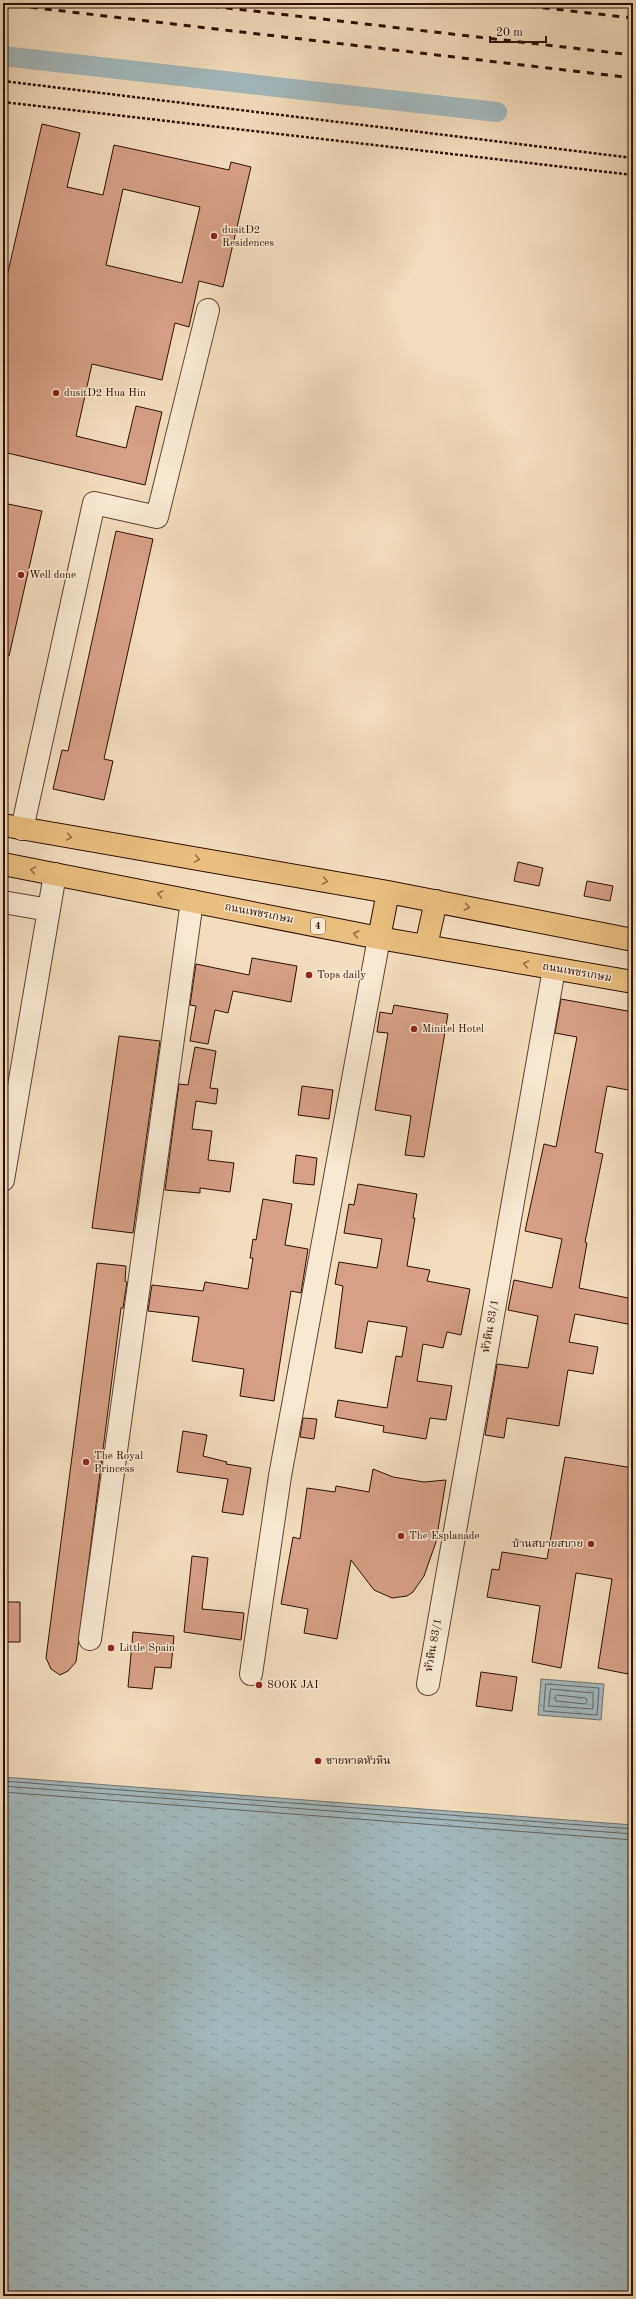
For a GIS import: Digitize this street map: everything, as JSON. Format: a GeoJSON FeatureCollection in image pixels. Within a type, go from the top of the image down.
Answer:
{"type":"FeatureCollection","features":[{"type":"Feature","properties":{"kind":"main road"},"geometry":{"type":"LineString","coordinates":[[13,827],[388,892],[633,940]]}},
{"type":"Feature","properties":{"kind":"main road","name":"ถนนเพชรเกษม"},"geometry":{"type":"LineString","coordinates":[[3,864],[379,938],[633,982]]}},
{"type":"Feature","properties":{"kind":"main road"},"geometry":{"type":"LineString","coordinates":[[379,938],[388,892]]}},
{"type":"Feature","properties":{"kind":"main road"},"geometry":{"type":"LineString","coordinates":[[426,946],[436,901]]}},
{"type":"Feature","properties":{"kind":"street"},"geometry":{"type":"LineString","coordinates":[[13,827],[94,503],[157,517],[208,310]]}},
{"type":"Feature","properties":{"kind":"street"},"geometry":{"type":"LineString","coordinates":[[3,1180],[55,874]]}},
{"type":"Feature","properties":{"kind":"street"},"geometry":{"type":"LineString","coordinates":[[90,1639],[192,901]]}},
{"type":"Feature","properties":{"kind":"street"},"geometry":{"type":"LineString","coordinates":[[3,902],[49,910]]}},
{"type":"Feature","properties":{"kind":"street"},"geometry":{"type":"LineString","coordinates":[[251,1674],[280,1476],[379,938]]}},
{"type":"Feature","properties":{"kind":"street","name":"หัวหิน 83/1"},"geometry":{"type":"LineString","coordinates":[[428,1684],[554,969]]}},
{"type":"Feature","properties":{"kind":"path"},"geometry":{"type":"LineString","coordinates":[[3,81],[633,158]]}},
{"type":"Feature","properties":{"kind":"path"},"geometry":{"type":"LineString","coordinates":[[3,102],[633,175]]}},
{"type":"Feature","properties":{"kind":"water"},"geometry":{"type":"Polygon","coordinates":[[[541,1679],[604,1684],[601,1720],[538,1715],[541,1679]]]}},
{"type":"Feature","properties":{"kind":"water"},"geometry":{"type":"Polygon","coordinates":[[[3,1777],[633,1825],[633,2296],[3,2296],[3,1777]]]}},
{"type":"Feature","properties":{"kind":"building"},"geometry":{"type":"Polygon","coordinates":[[[42,124],[80,133],[67,187],[103,195],[114,145],[229,170],[231,162],[251,167],[223,287],[199,281],[189,327],[175,323],[162,380],[92,364],[76,436],[126,448],[136,406],[162,412],[145,485],[3,452],[3,294],[42,124]],[[123,189],[106,265],[182,283],[200,207],[123,189]]]}},
{"type":"Feature","properties":{"kind":"building"},"geometry":{"type":"Polygon","coordinates":[[[3,503],[42,511],[9,656],[3,655],[3,503]]]}},
{"type":"Feature","properties":{"kind":"building"},"geometry":{"type":"Polygon","coordinates":[[[116,531],[153,539],[104,759],[113,761],[104,800],[53,789],[62,750],[68,751],[116,531]]]}},
{"type":"Feature","properties":{"kind":"building"},"geometry":{"type":"Polygon","coordinates":[[[518,862],[543,868],[539,886],[514,881],[518,862]]]}},
{"type":"Feature","properties":{"kind":"building"},"geometry":{"type":"Polygon","coordinates":[[[587,881],[613,886],[610,901],[584,896],[587,881]]]}},
{"type":"Feature","properties":{"kind":"building"},"geometry":{"type":"Polygon","coordinates":[[[252,958],[297,966],[291,1002],[233,991],[228,1013],[215,1010],[208,1044],[190,1041],[196,1006],[190,1005],[196,964],[249,975],[252,958]]]}},
{"type":"Feature","properties":{"kind":"building"},"geometry":{"type":"Polygon","coordinates":[[[561,999],[633,1012],[633,1091],[607,1086],[595,1152],[603,1154],[585,1242],[587,1243],[579,1288],[633,1299],[633,1325],[575,1314],[569,1342],[598,1347],[593,1374],[568,1370],[559,1426],[507,1418],[504,1438],[485,1435],[497,1364],[528,1368],[538,1316],[508,1310],[514,1280],[552,1288],[562,1239],[525,1231],[544,1144],[556,1147],[577,1037],[555,1033],[561,999]]]}},
{"type":"Feature","properties":{"kind":"building"},"geometry":{"type":"Polygon","coordinates":[[[394,1005],[448,1014],[424,1157],[405,1155],[411,1116],[375,1110],[388,1033],[377,1032],[380,1012],[392,1014],[394,1005]]]}},
{"type":"Feature","properties":{"kind":"building"},"geometry":{"type":"Polygon","coordinates":[[[119,1036],[160,1041],[133,1233],[92,1228],[119,1036]]]}},
{"type":"Feature","properties":{"kind":"building"},"geometry":{"type":"Polygon","coordinates":[[[195,1047],[216,1051],[210,1088],[218,1089],[216,1104],[196,1101],[192,1129],[212,1131],[208,1160],[234,1163],[230,1192],[200,1188],[200,1193],[165,1190],[179,1084],[188,1085],[195,1047]]]}},
{"type":"Feature","properties":{"kind":"building"},"geometry":{"type":"Polygon","coordinates":[[[302,1086],[333,1090],[329,1119],[298,1115],[302,1086]]]}},
{"type":"Feature","properties":{"kind":"building"},"geometry":{"type":"Polygon","coordinates":[[[296,1155],[317,1158],[314,1185],[293,1183],[296,1155]]]}},
{"type":"Feature","properties":{"kind":"building"},"geometry":{"type":"Polygon","coordinates":[[[358,1184],[417,1194],[413,1218],[415,1218],[407,1266],[430,1270],[427,1281],[470,1289],[461,1335],[447,1332],[443,1348],[423,1344],[417,1381],[452,1386],[446,1420],[430,1418],[426,1439],[383,1432],[384,1426],[335,1417],[338,1400],[387,1408],[396,1356],[402,1357],[407,1327],[368,1321],[362,1353],[335,1348],[343,1286],[335,1284],[339,1262],[377,1268],[382,1239],[344,1233],[349,1204],[354,1205],[358,1184]]]}},
{"type":"Feature","properties":{"kind":"building"},"geometry":{"type":"Polygon","coordinates":[[[263,1199],[292,1204],[285,1245],[308,1249],[301,1293],[291,1291],[274,1401],[240,1396],[244,1369],[192,1361],[199,1317],[148,1311],[152,1285],[203,1291],[205,1282],[248,1289],[253,1258],[250,1258],[253,1239],[256,1240],[263,1199]]]}},
{"type":"Feature","properties":{"kind":"building","name":"The Royal Princess"},"geometry":{"type":"Polygon","coordinates":[[[97,1263],[126,1266],[125,1281],[127,1282],[123,1308],[121,1308],[76,1662],[68,1671],[60,1675],[51,1669],[46,1658],[97,1263]]]}},
{"type":"Feature","properties":{"kind":"building"},"geometry":{"type":"Polygon","coordinates":[[[303,1418],[317,1419],[314,1439],[300,1437],[303,1418]]]}},
{"type":"Feature","properties":{"kind":"building"},"geometry":{"type":"Polygon","coordinates":[[[183,1431],[207,1435],[203,1456],[227,1462],[226,1464],[251,1468],[243,1515],[222,1512],[228,1479],[177,1472],[183,1431]]]}},
{"type":"Feature","properties":{"kind":"building"},"geometry":{"type":"Polygon","coordinates":[[[565,1457],[633,1468],[633,1636],[628,1674],[598,1668],[612,1579],[576,1573],[561,1668],[532,1662],[540,1606],[487,1597],[492,1569],[499,1570],[502,1552],[547,1559],[565,1457]]]}},
{"type":"Feature","properties":{"kind":"building"},"geometry":{"type":"Polygon","coordinates":[[[373,1469],[393,1477],[424,1482],[446,1480],[436,1542],[424,1576],[413,1592],[407,1596],[392,1598],[374,1590],[351,1560],[337,1639],[304,1633],[308,1609],[281,1604],[293,1537],[300,1539],[307,1488],[335,1492],[336,1486],[369,1492],[373,1469]]]}},
{"type":"Feature","properties":{"kind":"building"},"geometry":{"type":"Polygon","coordinates":[[[192,1556],[208,1558],[202,1609],[244,1613],[241,1640],[184,1632],[192,1556]]]}},
{"type":"Feature","properties":{"kind":"building"},"geometry":{"type":"Polygon","coordinates":[[[3,1602],[20,1602],[20,1642],[3,1642],[3,1602]]]}},
{"type":"Feature","properties":{"kind":"building"},"geometry":{"type":"Polygon","coordinates":[[[133,1632],[174,1636],[171,1668],[155,1667],[152,1689],[128,1687],[133,1632]]]}},
{"type":"Feature","properties":{"kind":"building"},"geometry":{"type":"Polygon","coordinates":[[[481,1672],[517,1677],[512,1711],[476,1706],[481,1672]]]}},
{"type":"Feature","properties":{"kind":"waterway"},"geometry":{"type":"LineString","coordinates":[[3,56],[497,112]]}},
{"type":"Feature","properties":{"kind":"railway"},"geometry":{"type":"LineString","coordinates":[[184,3],[633,55]]}},
{"type":"Feature","properties":{"kind":"railway"},"geometry":{"type":"LineString","coordinates":[[501,3],[633,18]]}},
{"type":"Feature","properties":{"kind":"railway"},"geometry":{"type":"LineString","coordinates":[[3,4],[633,78]]}},
{"type":"Feature","properties":{"kind":"place","name":"dusitD2 Residences"},"geometry":{"type":"Point","coordinates":[214,236]}},
{"type":"Feature","properties":{"kind":"place","name":"dusitD2 Hua Hin"},"geometry":{"type":"Point","coordinates":[56,393]}},
{"type":"Feature","properties":{"kind":"place","name":"Well done"},"geometry":{"type":"Point","coordinates":[21,575]}},
{"type":"Feature","properties":{"kind":"place","name":"Tops daily"},"geometry":{"type":"Point","coordinates":[309,975]}},
{"type":"Feature","properties":{"kind":"place","name":"Minitel Hotel"},"geometry":{"type":"Point","coordinates":[414,1029]}},
{"type":"Feature","properties":{"kind":"place","name":"The Royal Princess"},"geometry":{"type":"Point","coordinates":[86,1462]}},
{"type":"Feature","properties":{"kind":"place","name":"The Esplanade"},"geometry":{"type":"Point","coordinates":[401,1536]}},
{"type":"Feature","properties":{"kind":"place","name":"บ้านสบายสบาย"},"geometry":{"type":"Point","coordinates":[591,1544]}},
{"type":"Feature","properties":{"kind":"place","name":"Little Spain"},"geometry":{"type":"Point","coordinates":[111,1648]}},
{"type":"Feature","properties":{"kind":"place","name":"SOOK JAI"},"geometry":{"type":"Point","coordinates":[259,1685]}},
{"type":"Feature","properties":{"kind":"place","name":"ชายหาดหัวหิน"},"geometry":{"type":"Point","coordinates":[318,1761]}}]}
